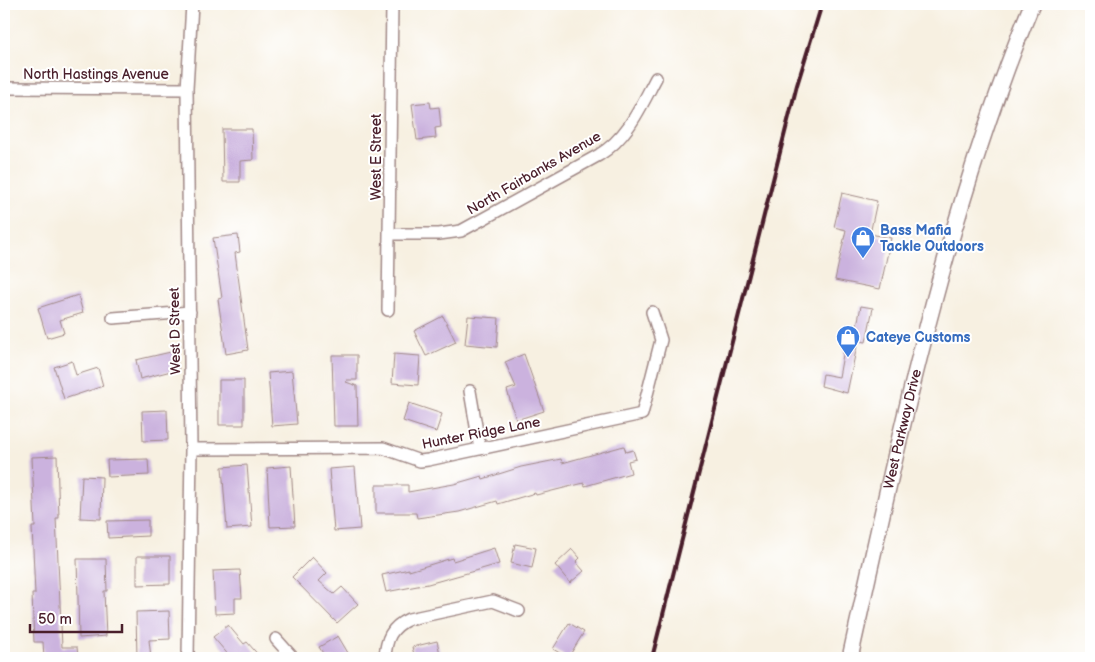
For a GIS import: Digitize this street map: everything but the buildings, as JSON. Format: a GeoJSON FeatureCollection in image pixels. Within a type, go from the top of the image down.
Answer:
{"type":"FeatureCollection","features":[{"type":"Feature","properties":{"kind":"main road","name":"West Parkway Drive"},"geometry":{"type":"LineString","coordinates":[[850,658],[922,348],[971,176],[1006,67],[1032,4]]}},
{"type":"Feature","properties":{"kind":"street","name":"West D Street"},"geometry":{"type":"LineString","coordinates":[[188,658],[191,449],[188,89],[192,4]]}},
{"type":"Feature","properties":{"kind":"street","name":"West E Street"},"geometry":{"type":"LineString","coordinates":[[388,310],[392,4]]}},
{"type":"Feature","properties":{"kind":"street","name":"North Fairbanks Avenue"},"geometry":{"type":"LineString","coordinates":[[390,234],[439,234],[461,231],[598,156],[618,141],[632,125],[656,78]]}},
{"type":"Feature","properties":{"kind":"street","name":"North Hastings Avenue"},"geometry":{"type":"LineString","coordinates":[[4,88],[188,89]]}},
{"type":"Feature","properties":{"kind":"street"},"geometry":{"type":"LineString","coordinates":[[113,318],[190,312]]}},
{"type":"Feature","properties":{"kind":"street","name":"Hunter Ridge Lane"},"geometry":{"type":"LineString","coordinates":[[191,449],[384,448],[420,461],[642,414],[661,340],[652,312]]}},
{"type":"Feature","properties":{"kind":"street"},"geometry":{"type":"LineString","coordinates":[[470,391],[480,449]]}},
{"type":"Feature","properties":{"kind":"street"},"geometry":{"type":"LineString","coordinates":[[386,658],[388,639],[398,624],[409,620],[493,601],[519,611]]}},
{"type":"Feature","properties":{"kind":"street"},"geometry":{"type":"LineString","coordinates":[[276,640],[293,658]]}},
{"type":"Feature","properties":{"kind":"railway"},"geometry":{"type":"LineString","coordinates":[[652,658],[797,85],[822,4]]}},
{"type":"Feature","properties":{"kind":"place","name":"Bass Mafia Tackle Outdoors"},"geometry":{"type":"Point","coordinates":[863,259]}},
{"type":"Feature","properties":{"kind":"place","name":"Cateye Customs"},"geometry":{"type":"Point","coordinates":[848,358]}}]}
